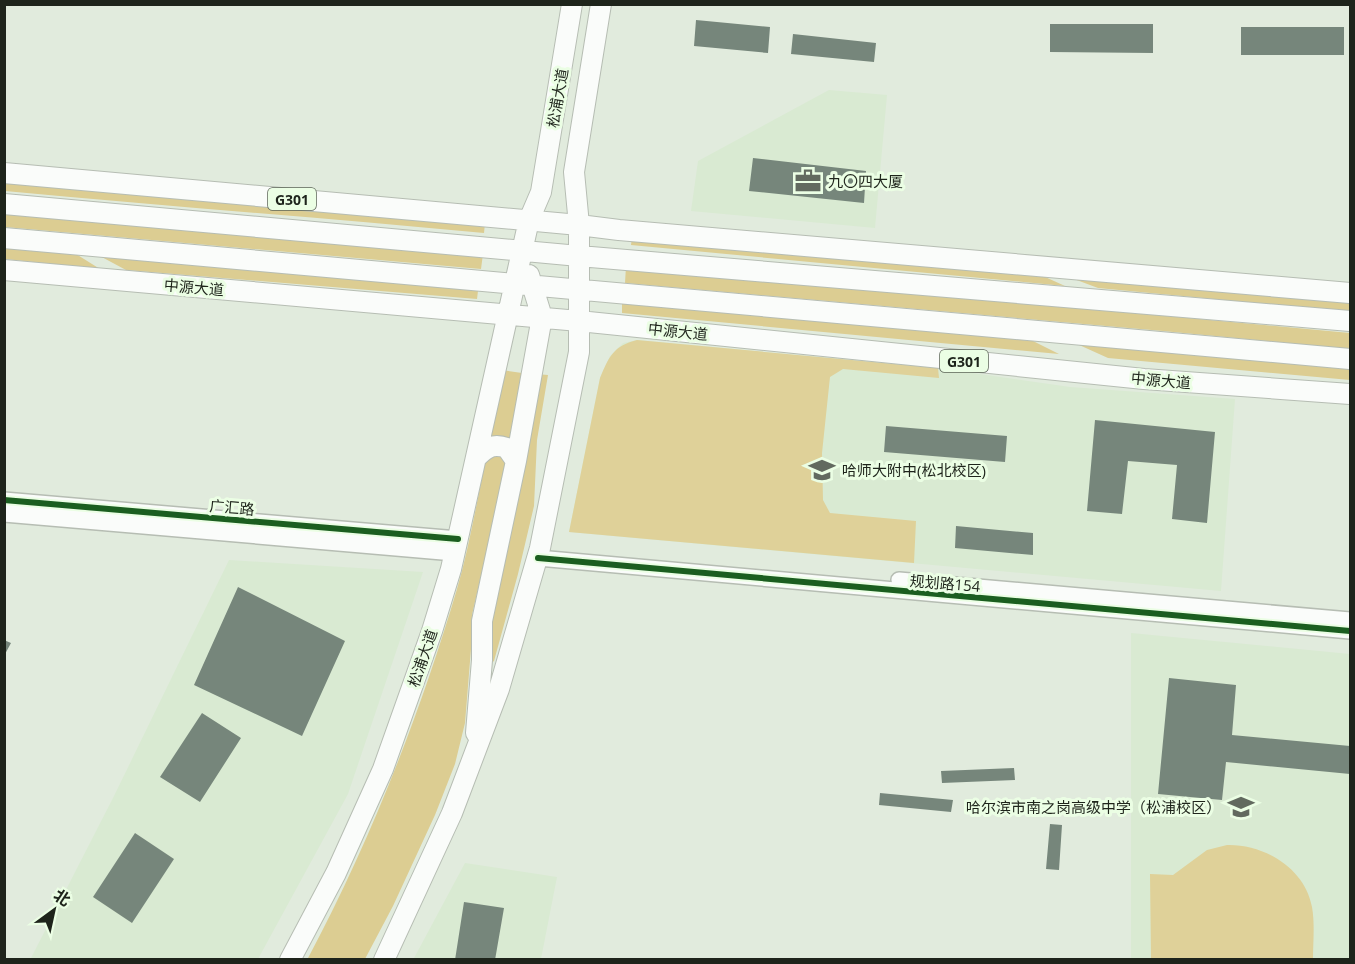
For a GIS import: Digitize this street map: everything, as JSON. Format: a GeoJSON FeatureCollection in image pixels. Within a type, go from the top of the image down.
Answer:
{"type":"FeatureCollection","features":[{"type":"Feature","properties":{"kind":"highway","name":"松浦大道"},"geometry":{"type":"LineString","coordinates":[[290,960],[336,873],[382,769],[432,631],[456,546],[508,315],[524,285],[522,250],[528,220],[541,192],[572,4]]}},
{"type":"Feature","properties":{"kind":"highway","name":"松浦大道"},"geometry":{"type":"LineString","coordinates":[[539,553],[579,352],[579,225],[574,172],[601,4]]}},
{"type":"Feature","properties":{"kind":"highway","name":"G301"},"geometry":{"type":"LineString","coordinates":[[4,173],[654,233],[1350,293]]}},
{"type":"Feature","properties":{"kind":"highway"},"geometry":{"type":"LineString","coordinates":[[4,204],[579,256],[1350,321]]}},
{"type":"Feature","properties":{"kind":"highway","name":"中源大道"},"geometry":{"type":"LineString","coordinates":[[4,238],[1350,359]]}},
{"type":"Feature","properties":{"kind":"highway","name":"中源大道"},"geometry":{"type":"LineString","coordinates":[[4,270],[579,321],[1144,379],[1350,393]]}},
{"type":"Feature","properties":{"kind":"highway"},"geometry":{"type":"LineString","coordinates":[[474,756],[482,660],[482,621],[516,461],[542,318],[524,285]]}},
{"type":"Feature","properties":{"kind":"highway"},"geometry":{"type":"LineString","coordinates":[[477,457],[487,448],[497,446],[507,448],[512,452],[516,461]]}},
{"type":"Feature","properties":{"kind":"highway"},"geometry":{"type":"LineString","coordinates":[[384,960],[415,897],[474,756],[499,689],[539,553]]}},
{"type":"Feature","properties":{"kind":"street","name":"广汇路"},"geometry":{"type":"LineString","coordinates":[[4,500],[456,546]]}},
{"type":"Feature","properties":{"kind":"street","name":"广汇路"},"geometry":{"type":"LineString","coordinates":[[4,514],[456,546]]}},
{"type":"Feature","properties":{"kind":"street"},"geometry":{"type":"LineString","coordinates":[[539,553],[1350,620]]}},
{"type":"Feature","properties":{"kind":"street","name":"规划路154"},"geometry":{"type":"LineString","coordinates":[[539,553],[1350,631]]}},
{"type":"Feature","properties":{"kind":"shaded area"},"geometry":{"type":"Polygon","coordinates":[[[829,90],[887,95],[875,228],[691,211],[698,161],[829,90]]]}},
{"type":"Feature","properties":{"kind":"shaded area"},"geometry":{"type":"Polygon","coordinates":[[[4,181],[485,223],[484,233],[124,202],[5,191],[4,181]]]}},
{"type":"Feature","properties":{"kind":"shaded area"},"geometry":{"type":"Polygon","coordinates":[[[4,212],[483,254],[481,269],[5,227],[4,212]]]}},
{"type":"Feature","properties":{"kind":"shaded area"},"geometry":{"type":"Polygon","coordinates":[[[632,237],[1032,271],[1065,286],[631,245],[632,237]]]}},
{"type":"Feature","properties":{"kind":"shaded area"},"geometry":{"type":"Polygon","coordinates":[[[4,248],[76,254],[100,269],[5,259],[4,248]]]}},
{"type":"Feature","properties":{"kind":"shaded area"},"geometry":{"type":"Polygon","coordinates":[[[98,255],[478,291],[477,299],[126,270],[98,255]]]}},
{"type":"Feature","properties":{"kind":"shaded area"},"geometry":{"type":"Polygon","coordinates":[[[626,266],[1350,333],[1350,349],[625,283],[626,266]]]}},
{"type":"Feature","properties":{"kind":"shaded area"},"geometry":{"type":"Polygon","coordinates":[[[1058,273],[1350,301],[1350,312],[1098,288],[1058,273]]]}},
{"type":"Feature","properties":{"kind":"shaded area"},"geometry":{"type":"Polygon","coordinates":[[[622,302],[1033,341],[1059,354],[622,313],[622,302]]]}},
{"type":"Feature","properties":{"kind":"shaded area","name":"哈师大附中(松北校区)"},"geometry":{"type":"Polygon","coordinates":[[[637,340],[938,368],[1070,387],[1235,399],[1221,591],[569,532],[600,378],[610,356],[623,343],[637,340]]]}},
{"type":"Feature","properties":{"kind":"shaded area"},"geometry":{"type":"Polygon","coordinates":[[[637,340],[938,368],[939,378],[843,369],[830,377],[822,453],[823,500],[830,513],[916,521],[914,563],[569,532],[600,378],[613,353],[629,342],[637,340]]]}},
{"type":"Feature","properties":{"kind":"shaded area"},"geometry":{"type":"Polygon","coordinates":[[[1077,344],[1350,369],[1350,380],[1108,358],[1077,344]]]}},
{"type":"Feature","properties":{"kind":"shaded area"},"geometry":{"type":"Polygon","coordinates":[[[502,370],[522,373],[510,442],[491,438],[502,370]]]}},
{"type":"Feature","properties":{"kind":"shaded area"},"geometry":{"type":"Polygon","coordinates":[[[536,374],[548,375],[537,440],[534,506],[494,661],[489,665],[483,632],[536,374]]]}},
{"type":"Feature","properties":{"kind":"shaded area"},"geometry":{"type":"Polygon","coordinates":[[[494,452],[505,458],[506,467],[472,615],[465,723],[455,764],[435,815],[393,906],[365,959],[307,960],[352,870],[409,732],[457,589],[485,464],[488,455],[494,452]]]}},
{"type":"Feature","properties":{"kind":"shaded area"},"geometry":{"type":"Polygon","coordinates":[[[229,560],[423,572],[348,794],[258,959],[30,960],[114,796],[229,560]]]}},
{"type":"Feature","properties":{"kind":"shaded area","name":"哈尔滨市南之岗高级中学（松浦校区）"},"geometry":{"type":"Polygon","coordinates":[[[1131,633],[1350,654],[1350,959],[1131,959],[1131,633]]]}},
{"type":"Feature","properties":{"kind":"shaded area"},"geometry":{"type":"Polygon","coordinates":[[[1227,845],[1255,849],[1268,854],[1292,870],[1301,881],[1312,907],[1313,959],[1151,959],[1150,874],[1173,875],[1207,850],[1227,845]]]}},
{"type":"Feature","properties":{"kind":"shaded area"},"geometry":{"type":"Polygon","coordinates":[[[465,863],[557,877],[541,959],[413,960],[465,863]]]}},
{"type":"Feature","properties":{"kind":"building"},"geometry":{"type":"Polygon","coordinates":[[[696,20],[770,27],[768,53],[694,46],[696,20]]]}},
{"type":"Feature","properties":{"kind":"building"},"geometry":{"type":"Polygon","coordinates":[[[1050,24],[1153,24],[1153,53],[1050,52],[1050,24]]]}},
{"type":"Feature","properties":{"kind":"building"},"geometry":{"type":"Polygon","coordinates":[[[1241,27],[1344,27],[1344,55],[1241,55],[1241,27]]]}},
{"type":"Feature","properties":{"kind":"building"},"geometry":{"type":"Polygon","coordinates":[[[793,34],[876,43],[874,62],[791,54],[793,34]]]}},
{"type":"Feature","properties":{"kind":"building","name":"九〇四大厦"},"geometry":{"type":"Polygon","coordinates":[[[753,158],[866,171],[864,203],[749,191],[753,158]]]}},
{"type":"Feature","properties":{"kind":"building"},"geometry":{"type":"Polygon","coordinates":[[[1095,420],[1215,432],[1207,523],[1172,519],[1177,465],[1128,461],[1122,514],[1087,511],[1095,420]]]}},
{"type":"Feature","properties":{"kind":"building"},"geometry":{"type":"Polygon","coordinates":[[[886,426],[1007,436],[1005,462],[884,452],[886,426]]]}},
{"type":"Feature","properties":{"kind":"building"},"geometry":{"type":"Polygon","coordinates":[[[956,526],[1033,533],[1033,555],[955,548],[956,526]]]}},
{"type":"Feature","properties":{"kind":"building"},"geometry":{"type":"Polygon","coordinates":[[[238,587],[345,641],[302,736],[194,685],[238,587]]]}},
{"type":"Feature","properties":{"kind":"building"},"geometry":{"type":"Polygon","coordinates":[[[4,640],[11,643],[4,656],[4,640]]]}},
{"type":"Feature","properties":{"kind":"building"},"geometry":{"type":"Polygon","coordinates":[[[1169,678],[1236,685],[1232,735],[1350,746],[1350,774],[1226,762],[1222,800],[1158,794],[1169,678]]]}},
{"type":"Feature","properties":{"kind":"building"},"geometry":{"type":"Polygon","coordinates":[[[202,713],[241,738],[200,802],[160,777],[202,713]]]}},
{"type":"Feature","properties":{"kind":"building"},"geometry":{"type":"Polygon","coordinates":[[[1014,768],[1015,780],[942,783],[941,771],[1014,768]]]}},
{"type":"Feature","properties":{"kind":"building"},"geometry":{"type":"Polygon","coordinates":[[[880,793],[953,800],[951,812],[879,805],[880,793]]]}},
{"type":"Feature","properties":{"kind":"building"},"geometry":{"type":"Polygon","coordinates":[[[1050,824],[1062,825],[1059,870],[1046,869],[1050,824]]]}},
{"type":"Feature","properties":{"kind":"building"},"geometry":{"type":"Polygon","coordinates":[[[135,833],[174,859],[132,923],[93,897],[135,833]]]}},
{"type":"Feature","properties":{"kind":"building"},"geometry":{"type":"Polygon","coordinates":[[[464,902],[504,908],[495,960],[455,960],[464,902]]]}},
{"type":"Feature","properties":{"kind":"cycle path"},"geometry":{"type":"LineString","coordinates":[[4,500],[458,539]]}},
{"type":"Feature","properties":{"kind":"cycle path"},"geometry":{"type":"LineString","coordinates":[[538,558],[1350,631]]}},
{"type":"Feature","properties":{"kind":"place","name":"九〇四大厦"},"geometry":{"type":"Point","coordinates":[808,181]}},
{"type":"Feature","properties":{"kind":"place","name":"哈师大附中(松北校区)"},"geometry":{"type":"Point","coordinates":[822,470]}},
{"type":"Feature","properties":{"kind":"place","name":"哈尔滨市南之岗高级中学（松浦校区）"},"geometry":{"type":"Point","coordinates":[1241,807]}}]}
